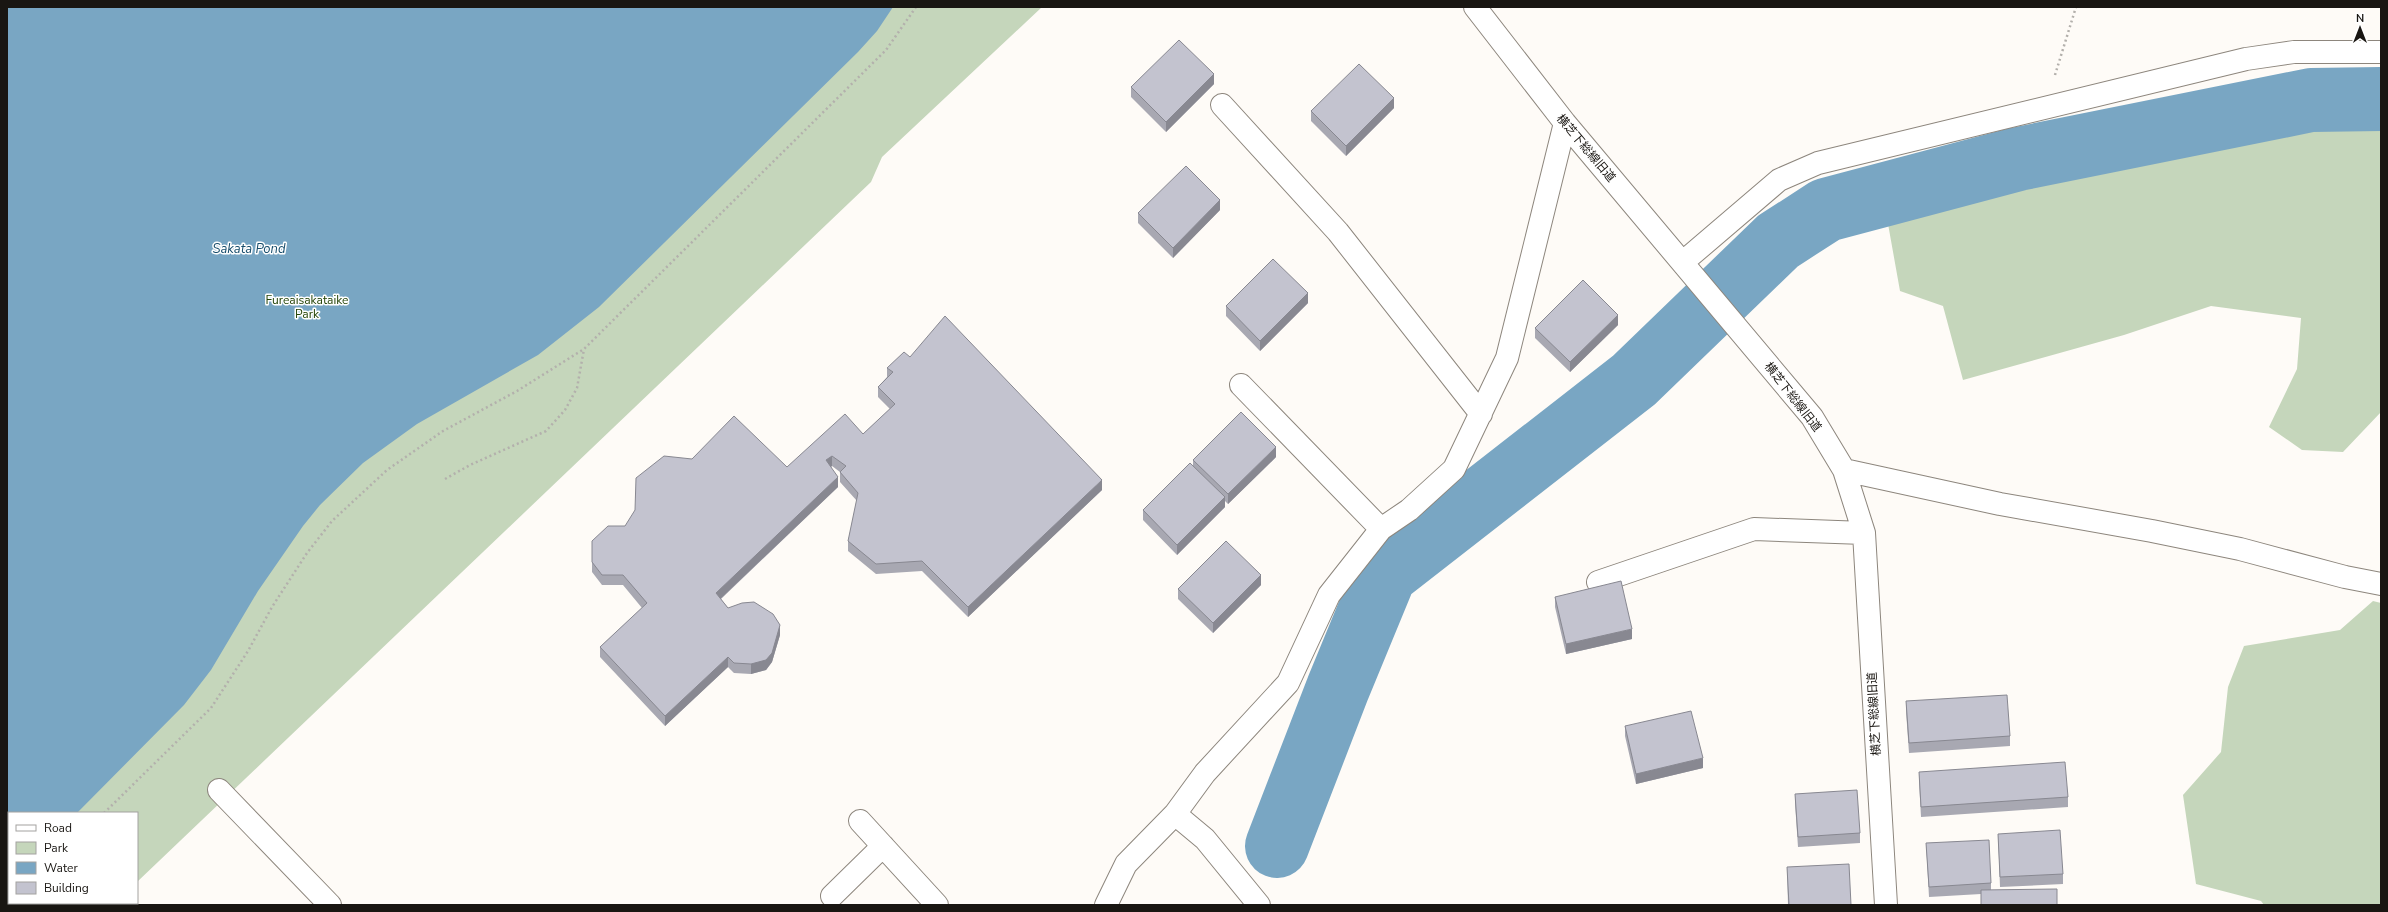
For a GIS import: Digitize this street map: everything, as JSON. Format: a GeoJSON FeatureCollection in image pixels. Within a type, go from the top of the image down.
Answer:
{"type":"FeatureCollection","features":[{"type":"Feature","properties":{"kind":"street","name":"横芝下総線旧道"},"geometry":{"type":"LineString","coordinates":[[1475,7],[1565,124],[1683,262],[1812,417],[1844,470],[1864,533],[1886,905]]}},
{"type":"Feature","properties":{"kind":"street"},"geometry":{"type":"LineString","coordinates":[[1683,262],[1779,180],[1818,163],[2246,59],[2294,52],[2381,52]]}},
{"type":"Feature","properties":{"kind":"street"},"geometry":{"type":"LineString","coordinates":[[1222,105],[1338,232],[1481,414]]}},
{"type":"Feature","properties":{"kind":"street"},"geometry":{"type":"LineString","coordinates":[[1106,905],[1126,864],[1175,814],[1205,773],[1288,683],[1329,595],[1381,529],[1409,510],[1454,469],[1507,358],[1565,124]]}},
{"type":"Feature","properties":{"kind":"street"},"geometry":{"type":"LineString","coordinates":[[1241,385],[1381,529]]}},
{"type":"Feature","properties":{"kind":"street"},"geometry":{"type":"LineString","coordinates":[[1844,470],[2000,504],[2152,531],[2240,549],[2345,577],[2381,584]]}},
{"type":"Feature","properties":{"kind":"street"},"geometry":{"type":"LineString","coordinates":[[1598,582],[1754,529],[1864,533]]}},
{"type":"Feature","properties":{"kind":"street"},"geometry":{"type":"LineString","coordinates":[[219,790],[330,905]]}},
{"type":"Feature","properties":{"kind":"street"},"geometry":{"type":"LineString","coordinates":[[1175,814],[1205,839],[1260,905]]}},
{"type":"Feature","properties":{"kind":"street"},"geometry":{"type":"LineString","coordinates":[[860,821],[937,905]]}},
{"type":"Feature","properties":{"kind":"street"},"geometry":{"type":"LineString","coordinates":[[832,896],[883,846]]}},
{"type":"Feature","properties":{"kind":"path"},"geometry":{"type":"LineString","coordinates":[[105,812],[211,708],[248,651],[272,606],[307,553],[332,522],[387,470],[443,431],[517,391],[584,349],[886,50],[916,7]]}},
{"type":"Feature","properties":{"kind":"path"},"geometry":{"type":"LineString","coordinates":[[2045,108],[2076,7]]}},
{"type":"Feature","properties":{"kind":"path"},"geometry":{"type":"LineString","coordinates":[[445,479],[470,465],[546,431],[565,410],[577,388],[584,349]]}},
{"type":"Feature","properties":{"kind":"green space","name":"Sakata Pond"},"geometry":{"type":"Polygon","coordinates":[[[7,7],[1042,7],[882,157],[871,182],[138,881],[138,812],[8,812],[8,904],[114,904],[7,905],[7,7]]]}},
{"type":"Feature","properties":{"kind":"green space"},"geometry":{"type":"Polygon","coordinates":[[[2309,116],[2381,116],[2381,412],[2343,452],[2302,450],[2269,427],[2297,369],[2301,318],[2211,306],[2124,335],[1963,380],[1943,306],[1900,291],[1885,207],[2146,148],[2309,116]]]}},
{"type":"Feature","properties":{"kind":"green space"},"geometry":{"type":"Polygon","coordinates":[[[2373,601],[2381,603],[2381,905],[2264,905],[2261,901],[2196,884],[2183,795],[2221,752],[2228,687],[2244,646],[2340,630],[2373,601]]]}},
{"type":"Feature","properties":{"kind":"water","name":"Sakata Pond"},"geometry":{"type":"Polygon","coordinates":[[[7,7],[893,7],[877,31],[858,52],[599,307],[538,355],[417,424],[363,463],[320,505],[303,526],[258,591],[211,670],[184,705],[78,812],[8,812],[7,881],[7,7]]]}},
{"type":"Feature","properties":{"kind":"building"},"geometry":{"type":"Polygon","coordinates":[[[1179,40],[1214,74],[1166,122],[1131,87],[1179,40]]]}},
{"type":"Feature","properties":{"kind":"building"},"geometry":{"type":"Polygon","coordinates":[[[1359,64],[1394,98],[1346,146],[1311,111],[1359,64]]]}},
{"type":"Feature","properties":{"kind":"building"},"geometry":{"type":"Polygon","coordinates":[[[1186,166],[1220,200],[1173,248],[1138,213],[1186,166]]]}},
{"type":"Feature","properties":{"kind":"building"},"geometry":{"type":"Polygon","coordinates":[[[1273,259],[1308,293],[1260,341],[1226,306],[1273,259]]]}},
{"type":"Feature","properties":{"kind":"building"},"geometry":{"type":"Polygon","coordinates":[[[1583,280],[1618,315],[1570,362],[1535,328],[1583,280]]]}},
{"type":"Feature","properties":{"kind":"building"},"geometry":{"type":"Polygon","coordinates":[[[945,316],[1102,480],[968,607],[922,561],[876,564],[848,541],[858,493],[840,472],[846,466],[832,456],[826,460],[838,477],[716,593],[728,608],[742,603],[754,602],[773,614],[780,625],[772,653],[766,660],[751,664],[734,663],[728,657],[665,716],[600,647],[647,603],[623,575],[602,575],[592,562],[592,541],[608,526],[625,526],[635,510],[636,478],[664,456],[692,459],[734,416],[787,467],[845,414],[863,434],[895,404],[878,387],[893,372],[887,368],[904,352],[910,357],[945,316]]]}},
{"type":"Feature","properties":{"kind":"building"},"geometry":{"type":"Polygon","coordinates":[[[1241,412],[1276,447],[1228,494],[1193,460],[1241,412]]]}},
{"type":"Feature","properties":{"kind":"building"},"geometry":{"type":"Polygon","coordinates":[[[1190,463],[1225,497],[1177,545],[1143,510],[1190,463]]]}},
{"type":"Feature","properties":{"kind":"building"},"geometry":{"type":"Polygon","coordinates":[[[1226,541],[1261,575],[1213,623],[1178,589],[1226,541]]]}},
{"type":"Feature","properties":{"kind":"building"},"geometry":{"type":"Polygon","coordinates":[[[1621,581],[1632,629],[1566,644],[1555,597],[1621,581]]]}},
{"type":"Feature","properties":{"kind":"building"},"geometry":{"type":"Polygon","coordinates":[[[2007,695],[2010,736],[1909,743],[1906,701],[2007,695]]]}},
{"type":"Feature","properties":{"kind":"building"},"geometry":{"type":"Polygon","coordinates":[[[1691,711],[1703,758],[1636,774],[1625,726],[1691,711]]]}},
{"type":"Feature","properties":{"kind":"building"},"geometry":{"type":"Polygon","coordinates":[[[2065,762],[2068,797],[1921,807],[1919,772],[2065,762]]]}},
{"type":"Feature","properties":{"kind":"building"},"geometry":{"type":"Polygon","coordinates":[[[1857,790],[1860,833],[1798,837],[1795,794],[1857,790]]]}},
{"type":"Feature","properties":{"kind":"building"},"geometry":{"type":"Polygon","coordinates":[[[2060,830],[2063,874],[2000,877],[1998,834],[2060,830]]]}},
{"type":"Feature","properties":{"kind":"building"},"geometry":{"type":"Polygon","coordinates":[[[1989,840],[1991,883],[1929,887],[1926,843],[1989,840]]]}},
{"type":"Feature","properties":{"kind":"building"},"geometry":{"type":"Polygon","coordinates":[[[1849,864],[1851,905],[1789,905],[1787,867],[1849,864]]]}},
{"type":"Feature","properties":{"kind":"building"},"geometry":{"type":"Polygon","coordinates":[[[2057,889],[2057,905],[1981,905],[1981,890],[2057,889]]]}},
{"type":"Feature","properties":{"kind":"waterway"},"geometry":{"type":"LineString","coordinates":[[1277,846],[1338,688],[1385,574],[1634,380],[1778,241],[1826,210],[2018,159],[2311,100],[2381,99]]}},
{"type":"Feature","properties":{"kind":"park label","name":"Fureaisakataike Park"},"geometry":{"type":"Point","coordinates":[307,307]}}]}
